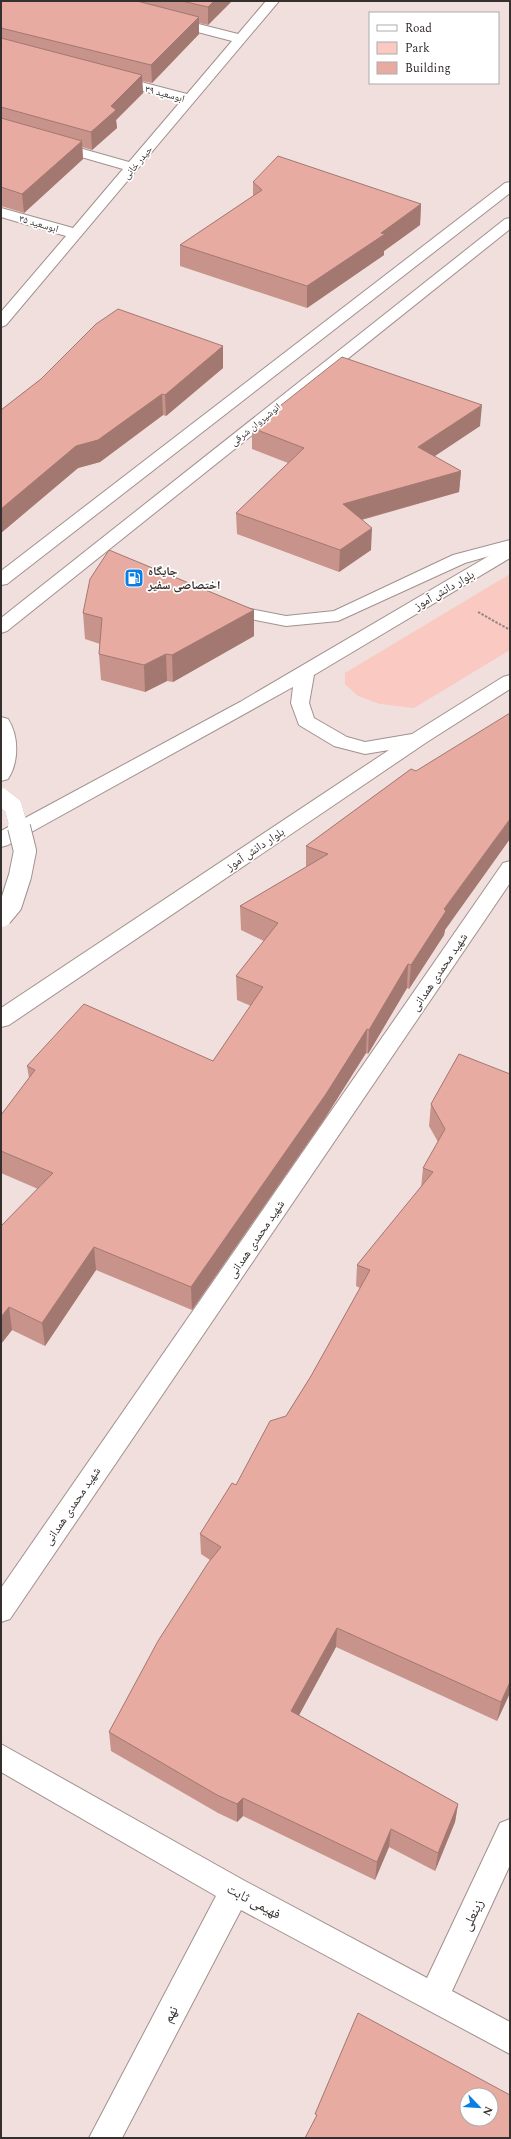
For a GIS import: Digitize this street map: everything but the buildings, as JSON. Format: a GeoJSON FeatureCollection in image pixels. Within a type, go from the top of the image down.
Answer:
{"type":"FeatureCollection","features":[{"type":"Feature","properties":{"kind":"street","name":"حیدر خانی"},"geometry":{"type":"LineString","coordinates":[[1,322],[273,1]]}},
{"type":"Feature","properties":{"kind":"street"},"geometry":{"type":"LineString","coordinates":[[158,18],[241,39]]}},
{"type":"Feature","properties":{"kind":"street","name":"ابوسعید ۳۹"},"geometry":{"type":"LineString","coordinates":[[99,76],[190,99]]}},
{"type":"Feature","properties":{"kind":"street"},"geometry":{"type":"LineString","coordinates":[[1,130],[132,167]]}},
{"type":"Feature","properties":{"kind":"street"},"geometry":{"type":"LineString","coordinates":[[1,580],[510,186]]}},
{"type":"Feature","properties":{"kind":"street","name":"ابوسعید ۳۵"},"geometry":{"type":"LineString","coordinates":[[1,212],[76,234]]}},
{"type":"Feature","properties":{"kind":"street","name":"انوشیروان شرقی"},"geometry":{"type":"LineString","coordinates":[[1,627],[510,222]]}},
{"type":"Feature","properties":{"kind":"street"},"geometry":{"type":"LineString","coordinates":[[1,298],[17,303]]}},
{"type":"Feature","properties":{"kind":"street"},"geometry":{"type":"LineString","coordinates":[[206,602],[235,613],[286,621],[338,616],[459,559],[510,545]]}},
{"type":"Feature","properties":{"kind":"street"},"geometry":{"type":"LineString","coordinates":[[97,550],[118,560]]}},
{"type":"Feature","properties":{"kind":"street","name":"بلوار دانش آموز"},"geometry":{"type":"LineString","coordinates":[[1,840],[247,706],[510,552]]}},
{"type":"Feature","properties":{"kind":"street"},"geometry":{"type":"LineString","coordinates":[[305,672],[300,702],[306,721],[340,742],[365,748],[420,738]]}},
{"type":"Feature","properties":{"kind":"street","name":"بلوار دانش آموز"},"geometry":{"type":"LineString","coordinates":[[1,1019],[420,738],[510,681]]}},
{"type":"Feature","properties":{"kind":"street"},"geometry":{"type":"LineString","coordinates":[[1,722],[4,728],[6,765],[1,775]]}},
{"type":"Feature","properties":{"kind":"street"},"geometry":{"type":"LineString","coordinates":[[1,797],[13,806],[25,851],[20,876],[11,904],[1,916]]}},
{"type":"Feature","properties":{"kind":"street","name":"شهید محمدی همدانی"},"geometry":{"type":"LineString","coordinates":[[1,1610],[510,868]]}},
{"type":"Feature","properties":{"kind":"street","name":"فهیمی ثابت"},"geometry":{"type":"LineString","coordinates":[[1,1758],[236,1891],[510,2039]]}},
{"type":"Feature","properties":{"kind":"street","name":"زینعلی"},"geometry":{"type":"LineString","coordinates":[[434,1997],[510,1834]]}},
{"type":"Feature","properties":{"kind":"street","name":"نهم"},"geometry":{"type":"LineString","coordinates":[[104,2138],[236,1891]]}},
{"type":"Feature","properties":{"kind":"green space"},"geometry":{"type":"Polygon","coordinates":[[[510,574],[510,650],[414,708],[380,704],[358,696],[345,684],[345,673],[510,574]]]}},
{"type":"Feature","properties":{"kind":"place","name":"جایگاه اختصاصی سفیر"},"geometry":{"type":"Point","coordinates":[134,578]}}]}
